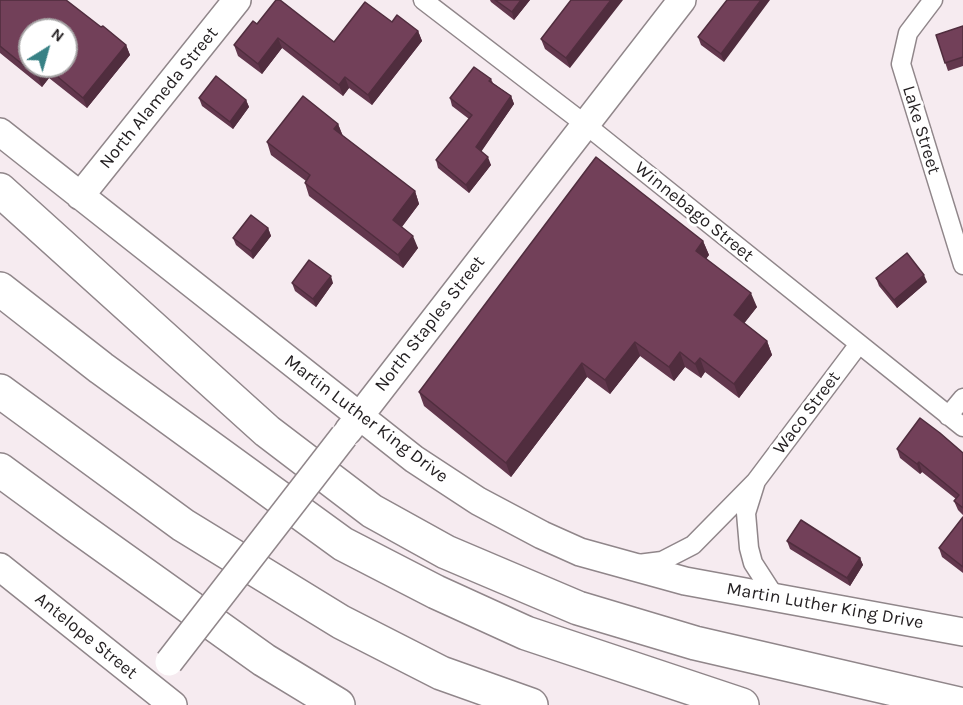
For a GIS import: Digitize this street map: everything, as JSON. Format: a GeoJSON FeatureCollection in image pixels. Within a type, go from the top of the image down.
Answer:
{"type":"FeatureCollection","features":[{"type":"Feature","properties":{"kind":"highway"},"geometry":{"type":"LineString","coordinates":[[0,190],[267,431]]}},
{"type":"Feature","properties":{"kind":"highway"},"geometry":{"type":"LineString","coordinates":[[0,220],[372,511],[446,552],[578,608],[695,643],[963,705]]}},
{"type":"Feature","properties":{"kind":"highway"},"geometry":{"type":"LineString","coordinates":[[0,289],[111,375],[342,544],[436,592],[526,633],[742,705]]}},
{"type":"Feature","properties":{"kind":"highway"},"geometry":{"type":"LineString","coordinates":[[0,391],[183,525],[341,622],[441,673],[531,705]]}},
{"type":"Feature","properties":{"kind":"highway"},"geometry":{"type":"LineString","coordinates":[[0,470],[264,660],[338,705]]}},
{"type":"Feature","properties":{"kind":"main road","name":"North Alameda Street"},"geometry":{"type":"LineString","coordinates":[[80,196],[237,0]]}},
{"type":"Feature","properties":{"kind":"main road","name":"North Staples Street"},"geometry":{"type":"LineString","coordinates":[[142,696],[682,0]]}},
{"type":"Feature","properties":{"kind":"main road","name":"Martin Luther King Drive"},"geometry":{"type":"LineString","coordinates":[[0,132],[80,196],[352,426],[414,459],[478,501],[543,535],[580,552],[685,581],[963,632]]}},
{"type":"Feature","properties":{"kind":"main road","name":"Antelope Street"},"geometry":{"type":"LineString","coordinates":[[0,567],[142,696],[173,705]]}},
{"type":"Feature","properties":{"kind":"street","name":"Winnebago Street"},"geometry":{"type":"LineString","coordinates":[[423,0],[586,125],[963,427]]}},
{"type":"Feature","properties":{"kind":"street","name":"Lake Street"},"geometry":{"type":"LineString","coordinates":[[933,0],[908,33],[901,64],[963,265]]}},
{"type":"Feature","properties":{"kind":"street","name":"Waco Street"},"geometry":{"type":"LineString","coordinates":[[626,565],[662,561],[693,545],[756,481],[859,344]]}},
{"type":"Feature","properties":{"kind":"street"},"geometry":{"type":"LineString","coordinates":[[948,416],[963,398]]}},
{"type":"Feature","properties":{"kind":"street","name":"Waco Street"},"geometry":{"type":"LineString","coordinates":[[756,481],[746,513],[749,548],[753,563],[775,597]]}},
{"type":"Feature","properties":{"kind":"building"},"geometry":{"type":"Polygon","coordinates":[[[0,0],[66,0],[126,45],[83,98],[59,78],[78,78],[78,18],[18,18],[18,61],[0,46],[0,0]]]}},
{"type":"Feature","properties":{"kind":"building"},"geometry":{"type":"Polygon","coordinates":[[[276,0],[280,0],[334,42],[365,2],[392,22],[397,15],[418,31],[368,95],[345,77],[339,85],[278,38],[258,64],[234,45],[253,21],[257,24],[276,0]]]}},
{"type":"Feature","properties":{"kind":"building"},"geometry":{"type":"Polygon","coordinates":[[[495,0],[521,0],[512,12],[495,0]]]}},
{"type":"Feature","properties":{"kind":"building"},"geometry":{"type":"Polygon","coordinates":[[[571,0],[611,0],[566,58],[541,39],[571,0]]]}},
{"type":"Feature","properties":{"kind":"building"},"geometry":{"type":"Polygon","coordinates":[[[727,0],[761,0],[721,54],[698,37],[727,0]]]}},
{"type":"Feature","properties":{"kind":"building"},"geometry":{"type":"Polygon","coordinates":[[[963,26],[963,57],[945,63],[936,35],[963,26]]]}},
{"type":"Feature","properties":{"kind":"building"},"geometry":{"type":"Polygon","coordinates":[[[474,67],[511,96],[476,147],[488,157],[466,185],[436,160],[472,115],[450,98],[474,67]]]}},
{"type":"Feature","properties":{"kind":"building"},"geometry":{"type":"Polygon","coordinates":[[[216,76],[246,100],[230,122],[199,98],[216,76]]]}},
{"type":"Feature","properties":{"kind":"building"},"geometry":{"type":"Polygon","coordinates":[[[303,96],[338,124],[334,129],[415,191],[393,220],[413,236],[398,255],[305,183],[310,175],[267,142],[303,96]]]}},
{"type":"Feature","properties":{"kind":"building"},"geometry":{"type":"Polygon","coordinates":[[[596,157],[703,241],[696,251],[751,293],[734,315],[767,341],[734,384],[700,358],[695,364],[680,352],[669,367],[635,342],[605,380],[582,363],[506,463],[419,392],[596,157]]]}},
{"type":"Feature","properties":{"kind":"building"},"geometry":{"type":"Polygon","coordinates":[[[251,215],[268,228],[251,251],[233,238],[251,215]]]}},
{"type":"Feature","properties":{"kind":"building"},"geometry":{"type":"Polygon","coordinates":[[[907,253],[924,275],[894,300],[876,278],[907,253]]]}},
{"type":"Feature","properties":{"kind":"building"},"geometry":{"type":"Polygon","coordinates":[[[309,260],[331,276],[313,299],[292,283],[309,260]]]}},
{"type":"Feature","properties":{"kind":"building"},"geometry":{"type":"Polygon","coordinates":[[[920,418],[963,453],[963,508],[954,501],[959,495],[919,462],[917,464],[897,449],[920,418]]]}},
{"type":"Feature","properties":{"kind":"building"},"geometry":{"type":"Polygon","coordinates":[[[963,517],[963,567],[939,548],[963,517]]]}},
{"type":"Feature","properties":{"kind":"building"},"geometry":{"type":"Polygon","coordinates":[[[801,520],[860,558],[847,578],[787,541],[801,520]]]}}]}
